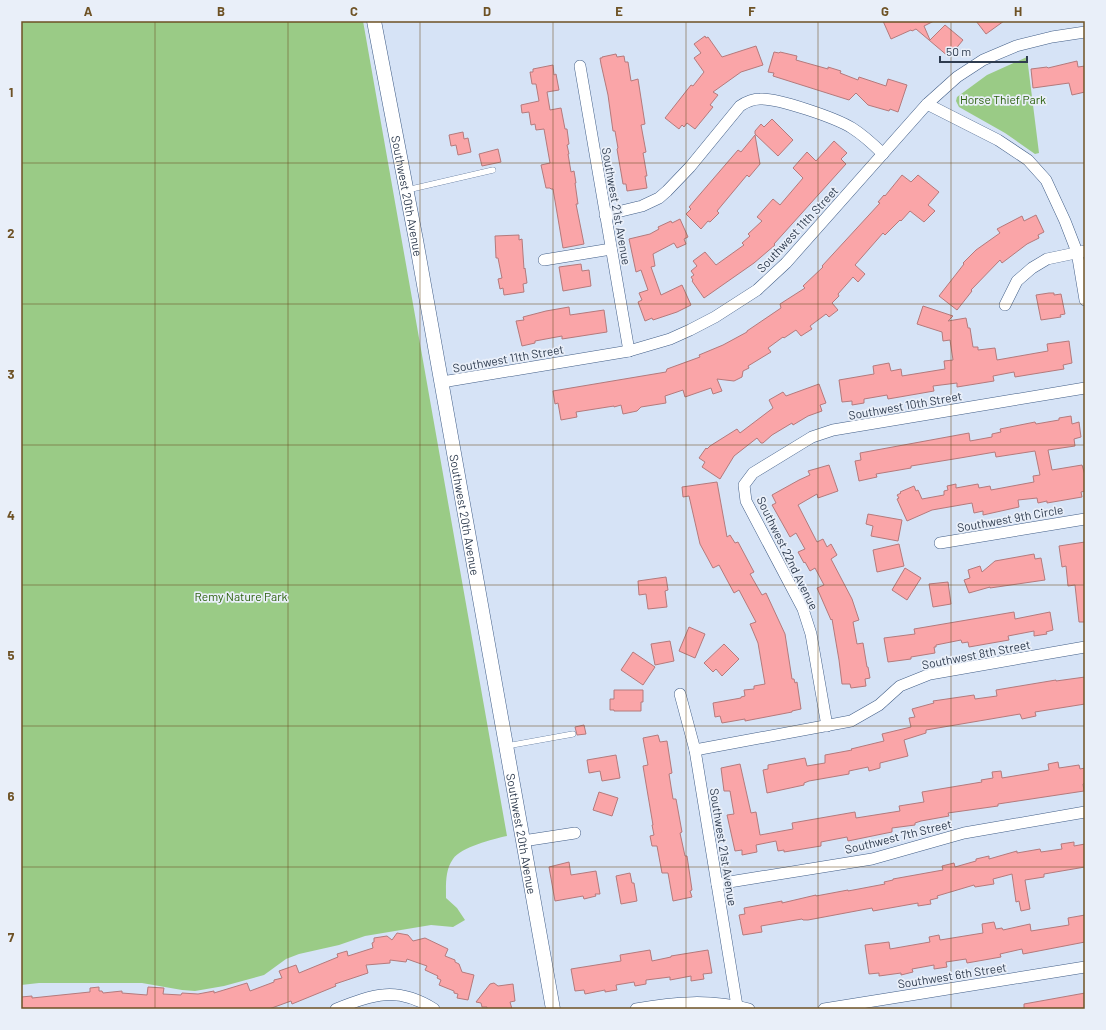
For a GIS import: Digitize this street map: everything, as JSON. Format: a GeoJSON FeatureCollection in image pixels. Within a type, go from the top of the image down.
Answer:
{"type":"FeatureCollection","features":[{"type":"Feature","properties":{"kind":"street","name":"Southwest 20th Avenue"},"geometry":{"type":"LineString","coordinates":[[374,21],[442,382],[553,1009]]}},
{"type":"Feature","properties":{"kind":"street","name":"Southwest 11th Street"},"geometry":{"type":"LineString","coordinates":[[442,382],[629,351],[670,339],[720,314],[756,290],[786,263],[927,104],[957,77],[983,60],[998,53],[1033,41],[1085,32]]}},
{"type":"Feature","properties":{"kind":"street","name":"Southwest 21st Avenue"},"geometry":{"type":"LineString","coordinates":[[580,66],[629,351]]}},
{"type":"Feature","properties":{"kind":"street"},"geometry":{"type":"LineString","coordinates":[[605,215],[642,206],[667,191],[690,167],[740,106],[752,100],[766,99],[798,107],[840,122],[863,136],[883,154]]}},
{"type":"Feature","properties":{"kind":"street"},"geometry":{"type":"LineString","coordinates":[[927,104],[998,140],[1028,160],[1046,180],[1081,251],[1085,300]]}},
{"type":"Feature","properties":{"kind":"street"},"geometry":{"type":"LineString","coordinates":[[544,260],[611,250]]}},
{"type":"Feature","properties":{"kind":"street"},"geometry":{"type":"LineString","coordinates":[[1005,305],[1017,282],[1032,268],[1047,259],[1081,251]]}},
{"type":"Feature","properties":{"kind":"street","name":"Southwest 10th Street"},"geometry":{"type":"LineString","coordinates":[[744,485],[753,473],[812,437],[833,430],[1085,388]]}},
{"type":"Feature","properties":{"kind":"street","name":"Southwest 22nd Avenue"},"geometry":{"type":"LineString","coordinates":[[744,485],[746,502],[803,609],[811,634],[827,726]]}},
{"type":"Feature","properties":{"kind":"street","name":"Southwest 9th Circle"},"geometry":{"type":"LineString","coordinates":[[940,544],[1085,519]]}},
{"type":"Feature","properties":{"kind":"street","name":"Southwest 8th Street"},"geometry":{"type":"LineString","coordinates":[[695,750],[851,721],[879,705],[900,686],[930,674],[1085,647]]}},
{"type":"Feature","properties":{"kind":"street","name":"Southwest 21st Avenue"},"geometry":{"type":"LineString","coordinates":[[680,694],[695,750],[736,1006]]}},
{"type":"Feature","properties":{"kind":"street","name":"Southwest 7th Street"},"geometry":{"type":"LineString","coordinates":[[717,884],[872,859],[964,833],[1085,812]]}},
{"type":"Feature","properties":{"kind":"street"},"geometry":{"type":"LineString","coordinates":[[523,841],[575,833]]}},
{"type":"Feature","properties":{"kind":"street","name":"Southwest 6th Street"},"geometry":{"type":"LineString","coordinates":[[824,1009],[884,1004],[1085,967]]}},
{"type":"Feature","properties":{"kind":"street"},"geometry":{"type":"LineString","coordinates":[[336,1009],[363,999],[380,995],[395,994],[422,1002],[434,1009]]}},
{"type":"Feature","properties":{"kind":"street"},"geometry":{"type":"LineString","coordinates":[[636,1009],[664,1004],[699,1002],[736,1006],[748,1009]]}},
{"type":"Feature","properties":{"kind":"lane"},"geometry":{"type":"LineString","coordinates":[[406,190],[493,170]]}},
{"type":"Feature","properties":{"kind":"lane"},"geometry":{"type":"LineString","coordinates":[[506,746],[573,734]]}},
{"type":"Feature","properties":{"kind":"green space","name":"Remy Nature Park"},"geometry":{"type":"Polygon","coordinates":[[[21,21],[363,21],[507,836],[470,847],[457,855],[450,863],[446,878],[446,898],[457,908],[465,920],[453,927],[431,925],[365,936],[339,945],[299,954],[286,959],[264,975],[224,986],[195,991],[142,983],[39,983],[21,985],[21,21]]]}},
{"type":"Feature","properties":{"kind":"green space","name":"Horse Thief Park"},"geometry":{"type":"Polygon","coordinates":[[[1027,57],[1039,153],[1035,154],[1005,133],[959,107],[956,101],[957,97],[987,75],[1027,57]]]}},
{"type":"Feature","properties":{"kind":"building"},"geometry":{"type":"Polygon","coordinates":[[[883,21],[934,21],[924,26],[930,40],[945,25],[963,40],[949,57],[916,29],[891,39],[883,21]]]}},
{"type":"Feature","properties":{"kind":"building"},"geometry":{"type":"Polygon","coordinates":[[[976,21],[1004,21],[986,34],[976,21]]]}},
{"type":"Feature","properties":{"kind":"building"},"geometry":{"type":"Polygon","coordinates":[[[705,36],[706,38],[708,37],[722,57],[756,46],[763,65],[741,72],[713,92],[718,95],[710,105],[713,107],[695,129],[687,123],[684,127],[682,125],[679,129],[665,118],[691,85],[693,86],[704,72],[694,58],[701,53],[694,44],[705,36]]]}},
{"type":"Feature","properties":{"kind":"building"},"geometry":{"type":"Polygon","coordinates":[[[774,52],[797,56],[796,60],[841,71],[840,73],[858,80],[859,77],[886,86],[888,79],[907,85],[898,112],[868,105],[856,93],[849,100],[773,76],[774,73],[768,72],[774,52]]]}},
{"type":"Feature","properties":{"kind":"building"},"geometry":{"type":"Polygon","coordinates":[[[616,54],[617,57],[624,56],[625,62],[628,62],[631,81],[638,79],[645,124],[641,125],[646,152],[643,153],[647,176],[645,176],[647,188],[627,191],[626,184],[623,184],[615,131],[613,131],[608,95],[600,58],[616,54]]]}},
{"type":"Feature","properties":{"kind":"building"},"geometry":{"type":"Polygon","coordinates":[[[1077,61],[1078,67],[1085,66],[1085,92],[1072,95],[1069,83],[1033,88],[1031,69],[1048,68],[1077,61]]]}},
{"type":"Feature","properties":{"kind":"building"},"geometry":{"type":"Polygon","coordinates":[[[553,65],[554,75],[556,74],[559,90],[547,92],[550,110],[561,108],[565,129],[567,129],[569,144],[567,145],[568,154],[571,172],[574,171],[578,204],[576,204],[584,244],[563,248],[553,189],[546,188],[541,165],[550,163],[544,129],[536,130],[535,124],[531,125],[529,112],[522,113],[521,105],[539,101],[536,84],[532,84],[530,72],[533,72],[533,69],[553,65]]]}},
{"type":"Feature","properties":{"kind":"building"},"geometry":{"type":"Polygon","coordinates":[[[772,119],[793,140],[778,156],[755,134],[755,131],[761,124],[764,127],[772,119]]]}},
{"type":"Feature","properties":{"kind":"building"},"geometry":{"type":"Polygon","coordinates":[[[463,132],[464,139],[468,138],[471,152],[458,155],[456,145],[451,146],[449,135],[463,132]]]}},
{"type":"Feature","properties":{"kind":"building"},"geometry":{"type":"Polygon","coordinates":[[[755,135],[760,164],[749,177],[747,175],[717,211],[719,213],[710,222],[708,221],[701,229],[686,214],[691,209],[689,207],[738,150],[741,152],[755,135]]]}},
{"type":"Feature","properties":{"kind":"building"},"geometry":{"type":"Polygon","coordinates":[[[834,141],[847,153],[841,159],[846,164],[774,244],[775,245],[754,263],[704,298],[692,281],[693,280],[691,277],[694,275],[691,271],[697,266],[693,261],[705,252],[716,265],[744,245],[742,243],[750,236],[748,234],[762,221],[757,217],[773,199],[780,205],[803,178],[793,168],[807,152],[816,161],[834,141]]]}},
{"type":"Feature","properties":{"kind":"building"},"geometry":{"type":"Polygon","coordinates":[[[498,149],[501,162],[482,166],[479,154],[498,149]]]}},
{"type":"Feature","properties":{"kind":"building"},"geometry":{"type":"Polygon","coordinates":[[[902,175],[911,182],[918,175],[939,192],[928,205],[935,211],[924,222],[910,211],[885,235],[883,233],[855,265],[865,274],[858,282],[853,277],[838,294],[839,296],[832,303],[838,310],[829,317],[826,314],[810,326],[812,329],[801,336],[796,330],[784,338],[783,337],[768,348],[771,352],[748,366],[749,368],[743,371],[742,377],[734,381],[717,379],[722,391],[713,394],[711,388],[685,397],[683,390],[665,396],[666,403],[641,407],[637,411],[623,414],[621,405],[576,412],[577,417],[561,420],[558,403],[555,404],[553,391],[666,372],[667,369],[700,357],[699,355],[723,345],[747,332],[781,308],[780,304],[805,288],[803,286],[823,267],[822,266],[880,203],[878,202],[884,195],[885,196],[902,175]]]}},
{"type":"Feature","properties":{"kind":"building"},"geometry":{"type":"Polygon","coordinates":[[[1036,215],[1044,232],[1038,235],[1039,238],[1027,244],[1002,263],[1000,260],[971,290],[972,291],[957,310],[939,296],[964,264],[963,263],[976,250],[1000,233],[997,229],[1022,216],[1024,221],[1036,215]]]}},
{"type":"Feature","properties":{"kind":"building"},"geometry":{"type":"Polygon","coordinates":[[[680,219],[688,237],[684,239],[686,244],[677,248],[674,243],[653,254],[655,266],[651,267],[661,295],[682,285],[691,305],[677,312],[653,320],[652,318],[645,321],[638,302],[642,300],[639,293],[648,290],[641,270],[636,272],[629,239],[650,234],[659,229],[658,227],[680,219]]]}},
{"type":"Feature","properties":{"kind":"building"},"geometry":{"type":"Polygon","coordinates":[[[519,235],[519,240],[522,239],[524,269],[525,268],[527,283],[523,284],[524,292],[504,295],[503,288],[500,289],[498,279],[502,278],[498,258],[496,258],[495,236],[519,235]]]}},
{"type":"Feature","properties":{"kind":"building"},"geometry":{"type":"Polygon","coordinates":[[[581,264],[582,271],[589,270],[591,286],[563,291],[559,267],[581,264]]]}},
{"type":"Feature","properties":{"kind":"building"},"geometry":{"type":"Polygon","coordinates":[[[1054,293],[1054,295],[1061,294],[1065,314],[1060,315],[1061,317],[1041,320],[1036,295],[1054,293]]]}},
{"type":"Feature","properties":{"kind":"building"},"geometry":{"type":"Polygon","coordinates":[[[923,306],[953,316],[948,321],[966,318],[968,328],[970,328],[973,347],[978,347],[978,350],[995,348],[997,360],[1048,351],[1047,344],[1069,341],[1072,363],[1063,365],[1064,369],[1015,377],[1014,372],[993,376],[994,381],[957,387],[957,383],[933,386],[934,391],[888,399],[887,395],[864,399],[864,403],[852,405],[852,401],[842,402],[839,380],[874,374],[873,366],[889,363],[891,371],[901,369],[902,376],[945,369],[944,361],[953,360],[950,340],[943,341],[942,332],[917,324],[923,306]]]}},
{"type":"Feature","properties":{"kind":"building"},"geometry":{"type":"Polygon","coordinates":[[[569,307],[570,315],[604,310],[607,332],[562,339],[562,336],[535,341],[535,343],[522,346],[516,321],[524,320],[523,317],[569,307]]]}},
{"type":"Feature","properties":{"kind":"building"},"geometry":{"type":"Polygon","coordinates":[[[819,384],[826,403],[820,405],[822,411],[808,416],[793,425],[792,423],[772,435],[763,443],[761,443],[757,438],[734,456],[720,479],[702,467],[705,462],[699,458],[706,448],[707,449],[737,429],[740,433],[773,408],[769,400],[783,392],[786,396],[819,384]]]}},
{"type":"Feature","properties":{"kind":"building"},"geometry":{"type":"Polygon","coordinates":[[[1071,416],[1072,424],[1079,422],[1081,437],[1074,439],[1075,446],[1048,450],[1052,470],[1082,465],[1085,475],[1085,491],[1081,492],[1082,497],[1047,503],[1047,501],[1038,503],[1037,498],[1018,500],[1019,507],[983,515],[983,511],[974,513],[972,503],[932,510],[907,521],[897,499],[899,498],[897,495],[901,493],[900,492],[914,486],[916,491],[918,490],[922,499],[944,495],[944,491],[948,490],[947,486],[956,484],[956,488],[978,484],[979,488],[990,486],[991,490],[1034,482],[1033,476],[1040,475],[1035,451],[996,457],[995,452],[911,466],[911,468],[876,474],[877,477],[859,481],[855,461],[861,460],[860,453],[969,433],[970,441],[992,437],[992,434],[1001,432],[1000,429],[1035,422],[1036,424],[1059,420],[1059,418],[1071,416]]]}},
{"type":"Feature","properties":{"kind":"building"},"geometry":{"type":"Polygon","coordinates":[[[829,465],[838,491],[818,498],[817,494],[798,505],[817,542],[823,539],[827,547],[831,544],[837,555],[831,559],[852,599],[859,620],[853,622],[857,644],[863,643],[870,678],[865,679],[866,686],[851,688],[850,684],[842,684],[832,619],[831,620],[817,588],[824,585],[815,568],[810,571],[798,552],[805,549],[796,533],[790,537],[772,505],[776,503],[772,495],[810,475],[808,471],[829,465]]]}},
{"type":"Feature","properties":{"kind":"building"},"geometry":{"type":"Polygon","coordinates":[[[717,482],[727,537],[730,535],[735,543],[738,542],[754,572],[750,574],[762,595],[766,593],[785,634],[792,679],[794,679],[795,683],[797,682],[801,709],[745,721],[745,719],[722,723],[720,716],[715,717],[713,703],[741,698],[745,696],[744,690],[754,689],[754,686],[765,684],[758,643],[750,624],[756,622],[739,590],[734,593],[719,565],[713,568],[700,544],[689,496],[683,497],[682,487],[717,482]]]}},
{"type":"Feature","properties":{"kind":"building"},"geometry":{"type":"Polygon","coordinates":[[[868,514],[902,520],[898,541],[871,536],[873,526],[866,524],[868,514]]]}},
{"type":"Feature","properties":{"kind":"building"},"geometry":{"type":"Polygon","coordinates":[[[1085,542],[1085,622],[1079,622],[1075,585],[1068,586],[1066,566],[1062,567],[1059,546],[1085,542]]]}},
{"type":"Feature","properties":{"kind":"building"},"geometry":{"type":"Polygon","coordinates":[[[899,544],[904,566],[877,572],[873,550],[899,544]]]}},
{"type":"Feature","properties":{"kind":"building"},"geometry":{"type":"Polygon","coordinates":[[[1034,554],[1035,559],[1041,558],[1045,580],[990,587],[969,593],[964,580],[970,578],[968,570],[980,566],[982,572],[995,561],[1034,554]]]}},
{"type":"Feature","properties":{"kind":"building"},"geometry":{"type":"Polygon","coordinates":[[[905,568],[921,578],[907,600],[892,590],[905,568]]]}},
{"type":"Feature","properties":{"kind":"building"},"geometry":{"type":"Polygon","coordinates":[[[666,577],[668,590],[665,591],[667,607],[648,609],[646,594],[639,595],[638,581],[666,577]]]}},
{"type":"Feature","properties":{"kind":"building"},"geometry":{"type":"Polygon","coordinates":[[[948,582],[951,604],[933,607],[929,584],[948,582]]]}},
{"type":"Feature","properties":{"kind":"building"},"geometry":{"type":"Polygon","coordinates":[[[1014,612],[1015,619],[1050,612],[1053,630],[1046,632],[1047,634],[1034,636],[1034,631],[1008,636],[1009,640],[969,647],[968,642],[962,643],[961,640],[936,645],[936,647],[934,647],[935,653],[911,657],[911,659],[888,662],[884,638],[915,634],[914,629],[1014,612]]]}},
{"type":"Feature","properties":{"kind":"building"},"geometry":{"type":"Polygon","coordinates":[[[689,627],[705,634],[695,658],[679,651],[689,627]]]}},
{"type":"Feature","properties":{"kind":"building"},"geometry":{"type":"Polygon","coordinates":[[[670,641],[674,661],[655,665],[651,644],[670,641]]]}},
{"type":"Feature","properties":{"kind":"building"},"geometry":{"type":"Polygon","coordinates":[[[724,644],[739,659],[722,676],[716,669],[713,672],[704,663],[724,644]]]}},
{"type":"Feature","properties":{"kind":"building"},"geometry":{"type":"Polygon","coordinates":[[[633,652],[655,667],[643,685],[621,670],[633,652]]]}},
{"type":"Feature","properties":{"kind":"building"},"geometry":{"type":"Polygon","coordinates":[[[1085,677],[1085,704],[1035,712],[1036,716],[1022,719],[1020,714],[926,730],[926,733],[904,740],[908,756],[880,763],[880,768],[869,771],[868,767],[849,771],[849,774],[809,781],[804,783],[804,785],[767,793],[763,770],[768,769],[768,765],[805,758],[807,766],[825,763],[825,755],[852,750],[851,749],[884,741],[882,734],[911,727],[909,718],[915,717],[912,709],[934,703],[933,701],[974,695],[975,699],[997,696],[996,690],[1056,680],[1085,677]]]}},
{"type":"Feature","properties":{"kind":"building"},"geometry":{"type":"Polygon","coordinates":[[[614,690],[643,690],[641,711],[610,710],[610,699],[614,699],[614,690]]]}},
{"type":"Feature","properties":{"kind":"building"},"geometry":{"type":"Polygon","coordinates":[[[584,725],[586,734],[577,735],[575,727],[584,725]]]}},
{"type":"Feature","properties":{"kind":"building"},"geometry":{"type":"Polygon","coordinates":[[[658,735],[660,742],[667,741],[672,773],[669,774],[673,799],[676,799],[682,832],[680,833],[685,856],[687,856],[692,890],[690,891],[692,897],[673,901],[668,873],[662,873],[657,846],[652,846],[650,836],[654,835],[653,825],[643,766],[648,765],[643,738],[658,735]]]}},
{"type":"Feature","properties":{"kind":"building"},"geometry":{"type":"Polygon","coordinates":[[[616,755],[620,778],[602,781],[600,771],[589,773],[587,760],[616,755]]]}},
{"type":"Feature","properties":{"kind":"building"},"geometry":{"type":"Polygon","coordinates":[[[1058,762],[1059,768],[1079,765],[1080,769],[1085,768],[1085,783],[1083,784],[1084,791],[948,813],[949,816],[921,821],[915,823],[915,825],[892,828],[892,832],[848,841],[847,837],[821,842],[821,846],[784,852],[784,850],[778,851],[776,841],[756,845],[757,852],[742,855],[742,850],[735,851],[727,815],[734,814],[730,791],[724,791],[721,768],[740,764],[751,813],[756,812],[760,835],[793,829],[792,823],[855,812],[856,818],[900,811],[899,806],[924,802],[922,792],[982,782],[981,780],[993,778],[992,772],[1001,771],[1002,778],[1049,770],[1048,764],[1058,762]]]}},
{"type":"Feature","properties":{"kind":"building"},"geometry":{"type":"Polygon","coordinates":[[[599,792],[618,798],[612,816],[593,810],[599,792]]]}},
{"type":"Feature","properties":{"kind":"building"},"geometry":{"type":"Polygon","coordinates":[[[1074,842],[1074,846],[1085,844],[1085,867],[1044,874],[1044,877],[1025,880],[1030,909],[1021,911],[1019,901],[1016,902],[1012,874],[993,879],[994,884],[975,887],[974,885],[937,896],[938,898],[930,900],[931,904],[918,906],[918,903],[873,911],[872,908],[808,920],[802,919],[761,926],[762,932],[743,935],[739,915],[745,914],[744,908],[782,901],[782,903],[816,895],[885,884],[884,882],[893,879],[943,870],[942,866],[954,863],[955,867],[989,856],[989,859],[1017,851],[1017,853],[1040,849],[1041,852],[1062,849],[1061,844],[1074,842]]]}},
{"type":"Feature","properties":{"kind":"building"},"geometry":{"type":"Polygon","coordinates":[[[569,862],[571,875],[596,871],[600,894],[595,894],[596,896],[584,899],[583,896],[555,901],[549,867],[569,862]]]}},
{"type":"Feature","properties":{"kind":"building"},"geometry":{"type":"Polygon","coordinates":[[[630,873],[632,883],[634,883],[637,901],[621,904],[616,876],[630,873]]]}},
{"type":"Feature","properties":{"kind":"building"},"geometry":{"type":"Polygon","coordinates":[[[1085,915],[1085,942],[1023,954],[1022,949],[1000,954],[1001,957],[967,963],[966,959],[946,962],[947,967],[934,969],[934,965],[912,969],[913,972],[901,975],[901,973],[879,976],[879,973],[869,974],[865,945],[889,942],[890,949],[930,942],[929,937],[939,935],[940,940],[983,933],[982,924],[994,922],[996,929],[1002,928],[1003,930],[1030,924],[1031,931],[1069,925],[1068,918],[1085,915]]]}},
{"type":"Feature","properties":{"kind":"building"},"geometry":{"type":"Polygon","coordinates":[[[397,933],[408,935],[413,941],[425,938],[448,949],[445,956],[455,960],[455,962],[459,964],[462,972],[474,975],[468,1000],[457,998],[458,994],[454,993],[454,991],[439,985],[441,980],[437,978],[438,976],[425,970],[427,966],[407,959],[406,962],[390,960],[390,963],[366,965],[368,973],[335,984],[336,986],[292,1004],[291,1001],[269,1009],[21,1009],[21,997],[32,996],[32,998],[90,992],[90,988],[99,987],[99,991],[102,991],[103,993],[122,991],[122,993],[147,995],[148,987],[164,988],[163,994],[181,995],[182,993],[198,994],[214,991],[214,993],[247,983],[250,991],[282,978],[279,971],[296,965],[299,973],[338,957],[337,954],[347,951],[348,956],[373,948],[372,943],[374,942],[374,938],[387,936],[392,940],[397,933]]]}},
{"type":"Feature","properties":{"kind":"building"},"geometry":{"type":"Polygon","coordinates":[[[650,950],[652,961],[671,956],[708,950],[712,973],[703,974],[704,979],[691,981],[691,976],[670,980],[670,977],[646,980],[646,984],[635,986],[634,982],[616,985],[617,990],[605,992],[605,990],[585,994],[584,990],[575,991],[571,969],[621,961],[620,955],[650,950]]]}},
{"type":"Feature","properties":{"kind":"building"},"geometry":{"type":"Polygon","coordinates":[[[494,983],[498,986],[513,984],[515,1001],[510,1002],[512,1009],[487,1009],[487,1007],[482,1007],[481,1003],[476,1002],[490,984],[494,983]]]}},
{"type":"Feature","properties":{"kind":"building"},"geometry":{"type":"Polygon","coordinates":[[[1085,993],[1085,1009],[1024,1009],[1024,1004],[1085,993]]]}}]}
